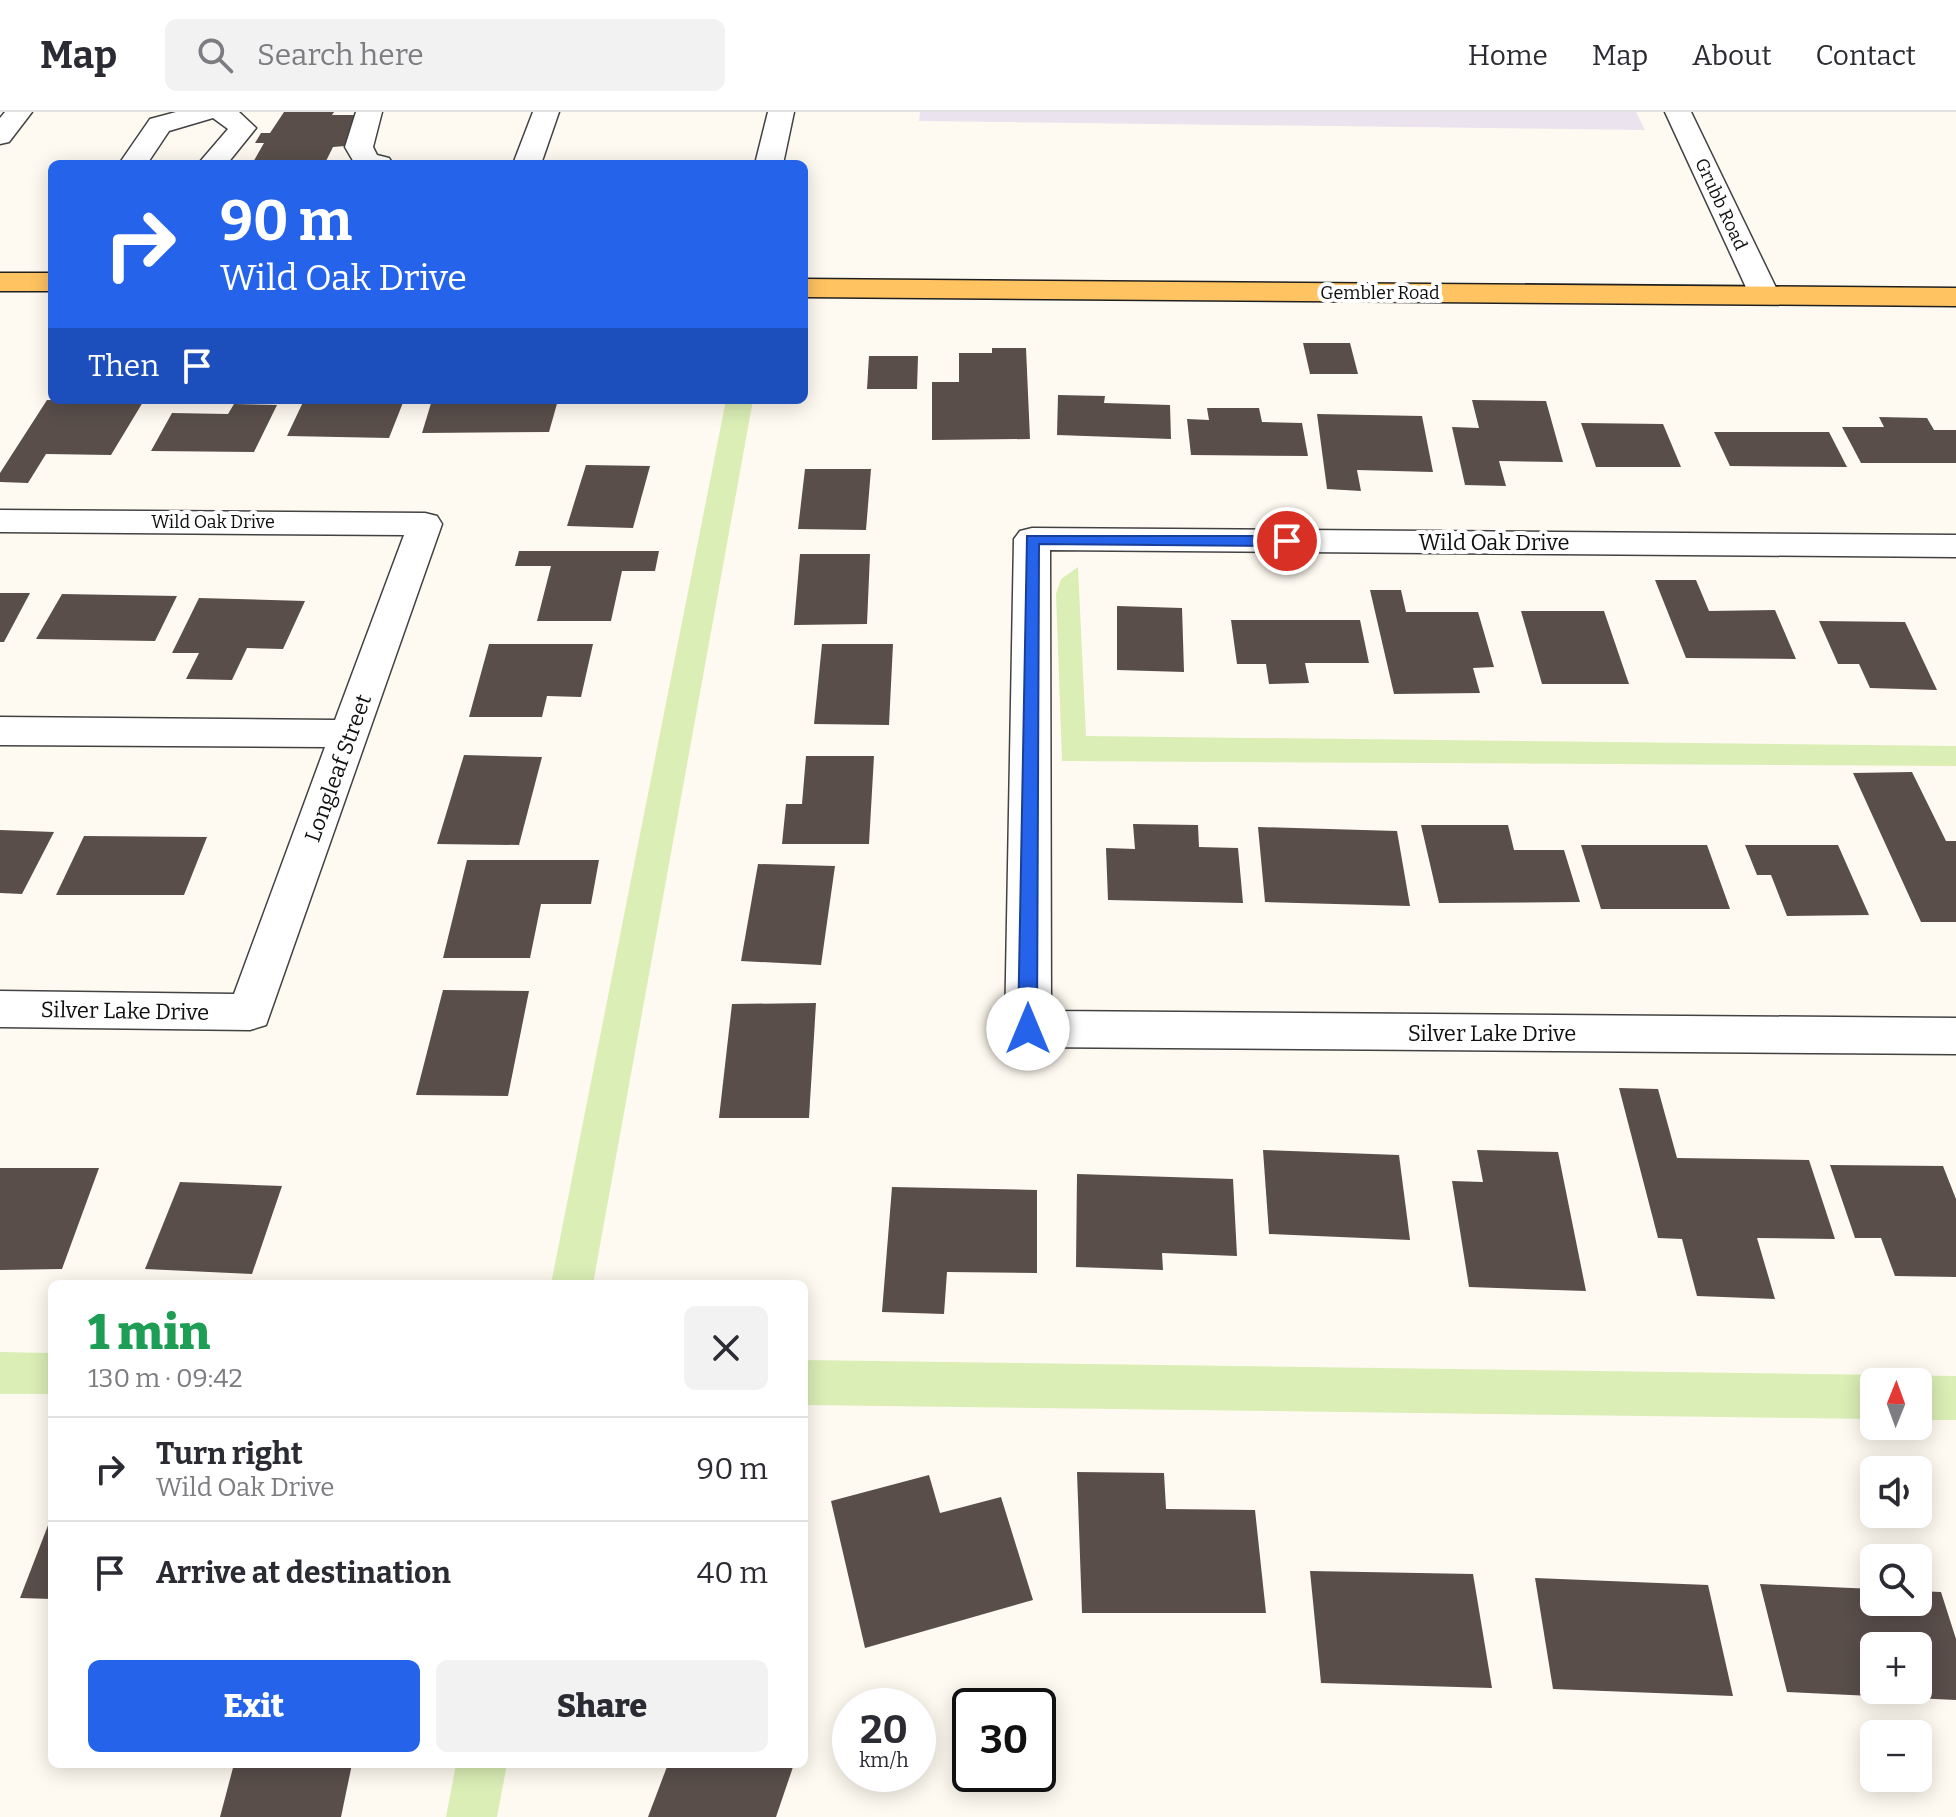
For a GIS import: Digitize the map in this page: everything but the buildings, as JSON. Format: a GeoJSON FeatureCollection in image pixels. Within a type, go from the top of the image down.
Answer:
{"type":"FeatureCollection","features":[{"type":"Feature","properties":{"kind":"main road"},"geometry":{"type":"LineString","coordinates":[[0,282],[48,282]]}},
{"type":"Feature","properties":{"kind":"main road","name":"Gembler Road"},"geometry":{"type":"LineString","coordinates":[[808,288],[1956,297]]}},
{"type":"Feature","properties":{"kind":"street"},"geometry":{"type":"LineString","coordinates":[[0,136],[19,112]]}},
{"type":"Feature","properties":{"kind":"street"},"geometry":{"type":"LineString","coordinates":[[136,160],[159,125],[206,112]]}},
{"type":"Feature","properties":{"kind":"street"},"geometry":{"type":"LineString","coordinates":[[215,160],[243,128],[222,112]]}},
{"type":"Feature","properties":{"kind":"street"},"geometry":{"type":"LineString","coordinates":[[368,160],[359,147],[369,112]]}},
{"type":"Feature","properties":{"kind":"street"},"geometry":{"type":"LineString","coordinates":[[528,160],[546,112]]}},
{"type":"Feature","properties":{"kind":"street"},"geometry":{"type":"LineString","coordinates":[[770,160],[781,112]]}},
{"type":"Feature","properties":{"kind":"street","name":"Grubb Road"},"geometry":{"type":"LineString","coordinates":[[1678,112],[1765,296]]}},
{"type":"Feature","properties":{"kind":"street","name":"Wild Oak Drive"},"geometry":{"type":"LineString","coordinates":[[0,521],[425,524]]}},
{"type":"Feature","properties":{"kind":"street","name":"Longleaf Street"},"geometry":{"type":"LineString","coordinates":[[250,1012],[425,524]]}},
{"type":"Feature","properties":{"kind":"street","name":"Wild Oak Drive"},"geometry":{"type":"LineString","coordinates":[[1028,1029],[1032,539],[1956,546]]}},
{"type":"Feature","properties":{"kind":"street"},"geometry":{"type":"LineString","coordinates":[[0,731],[350,734]]}},
{"type":"Feature","properties":{"kind":"street","name":"Silver Lake Drive"},"geometry":{"type":"LineString","coordinates":[[0,1009],[250,1012]]}},
{"type":"Feature","properties":{"kind":"street","name":"Silver Lake Drive"},"geometry":{"type":"LineString","coordinates":[[1028,1029],[1956,1036]]}},
{"type":"Feature","properties":{"kind":"shaded area"},"geometry":{"type":"Polygon","coordinates":[[[920,112],[1636,112],[1645,130],[919,121],[920,112]]]}},
{"type":"Feature","properties":{"kind":"green space"},"geometry":{"type":"Polygon","coordinates":[[[725,404],[752,404],[594,1280],[552,1280],[725,404]]]}},
{"type":"Feature","properties":{"kind":"green space"},"geometry":{"type":"Polygon","coordinates":[[[1078,567],[1086,736],[1956,746],[1956,766],[1062,761],[1056,594],[1061,579],[1078,567]]]}},
{"type":"Feature","properties":{"kind":"green space"},"geometry":{"type":"Polygon","coordinates":[[[0,1352],[48,1353],[48,1394],[0,1394],[0,1352]]]}},
{"type":"Feature","properties":{"kind":"green space"},"geometry":{"type":"Polygon","coordinates":[[[808,1360],[1860,1375],[1860,1419],[808,1405],[808,1360]]]}},
{"type":"Feature","properties":{"kind":"green space"},"geometry":{"type":"Polygon","coordinates":[[[1932,1376],[1956,1376],[1956,1420],[1932,1420],[1932,1376]]]}},
{"type":"Feature","properties":{"kind":"green space"},"geometry":{"type":"Polygon","coordinates":[[[455,1768],[506,1768],[497,1817],[446,1817],[455,1768]]]}},
{"type":"Feature","properties":{"kind":"route"},"geometry":{"type":"LineString","coordinates":[[1028,1029],[1032,539],[1287,541]]}}]}
